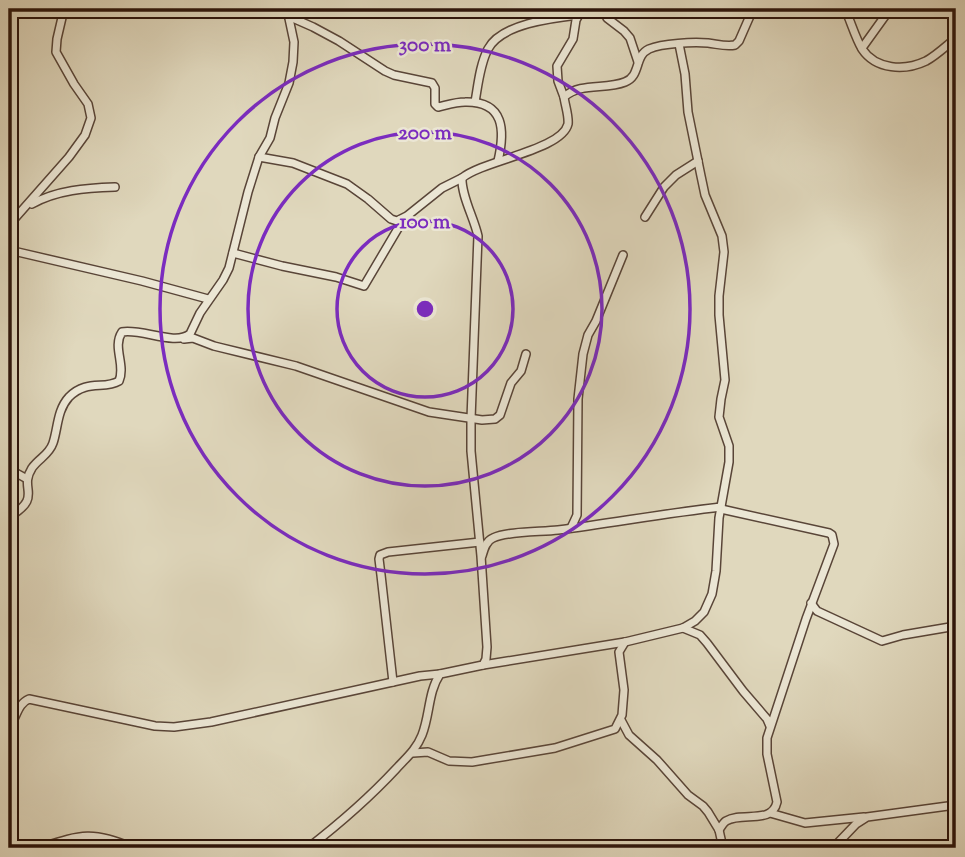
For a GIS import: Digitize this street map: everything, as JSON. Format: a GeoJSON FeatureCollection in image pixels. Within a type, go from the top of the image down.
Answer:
{"type":"FeatureCollection","features":[{"type":"Feature","properties":{"kind":"street"},"geometry":{"type":"LineString","coordinates":[[9,225],[69,156],[85,135],[91,118],[88,104],[56,52],[64,9]]}},
{"type":"Feature","properties":{"kind":"street"},"geometry":{"type":"LineString","coordinates":[[608,9],[607,18],[630,38],[638,62]]}},
{"type":"Feature","properties":{"kind":"street"},"geometry":{"type":"LineString","coordinates":[[564,97],[580,88],[629,81],[634,76],[640,57],[650,48],[679,44],[735,45],[753,9]]}},
{"type":"Feature","properties":{"kind":"street"},"geometry":{"type":"LineString","coordinates":[[845,9],[862,48],[879,63],[891,68],[926,61],[956,38]]}},
{"type":"Feature","properties":{"kind":"street"},"geometry":{"type":"LineString","coordinates":[[862,48],[890,9]]}},
{"type":"Feature","properties":{"kind":"street"},"geometry":{"type":"LineString","coordinates":[[288,12],[385,71],[432,83],[435,88],[435,104],[438,107],[475,102],[493,108],[498,113],[502,135],[498,161]]}},
{"type":"Feature","properties":{"kind":"street"},"geometry":{"type":"LineString","coordinates":[[183,339],[190,334],[208,299],[223,280],[233,253],[248,192],[270,138],[292,71],[294,42],[288,12]]}},
{"type":"Feature","properties":{"kind":"street"},"geometry":{"type":"LineString","coordinates":[[233,253],[364,286],[404,219],[442,188],[498,161],[554,141],[564,133],[568,123],[557,66],[573,38],[580,12],[503,34],[489,47],[485,55],[475,102]]}},
{"type":"Feature","properties":{"kind":"street"},"geometry":{"type":"LineString","coordinates":[[9,727],[21,704],[29,699],[155,726],[174,727],[211,722],[420,676],[625,642],[683,628],[704,612],[712,594],[716,571],[719,517],[729,454],[719,417],[725,388],[719,314],[724,252],[722,236],[705,195],[688,112],[679,44]]}},
{"type":"Feature","properties":{"kind":"street"},"geometry":{"type":"LineString","coordinates":[[260,157],[293,163],[347,184],[391,219],[404,219]]}},
{"type":"Feature","properties":{"kind":"street"},"geometry":{"type":"LineString","coordinates":[[645,217],[664,187],[676,175],[698,161]]}},
{"type":"Feature","properties":{"kind":"street"},"geometry":{"type":"LineString","coordinates":[[462,178],[478,236],[471,451],[487,647],[483,665]]}},
{"type":"Feature","properties":{"kind":"street"},"geometry":{"type":"LineString","coordinates":[[25,207],[62,192],[115,187]]}},
{"type":"Feature","properties":{"kind":"street"},"geometry":{"type":"LineString","coordinates":[[9,250],[165,286],[208,299]]}},
{"type":"Feature","properties":{"kind":"street"},"geometry":{"type":"LineString","coordinates":[[571,528],[576,520],[578,493],[578,399],[583,354],[588,335],[623,255]]}},
{"type":"Feature","properties":{"kind":"street"},"geometry":{"type":"LineString","coordinates":[[9,517],[27,502],[27,479],[35,464],[52,447],[58,418],[69,397],[85,387],[116,384],[119,381],[122,373],[118,340],[122,332],[193,338],[214,346],[296,366],[429,412],[471,419],[498,418],[512,383],[521,372],[526,354]]}},
{"type":"Feature","properties":{"kind":"street"},"geometry":{"type":"LineString","coordinates":[[9,469],[27,479]]}},
{"type":"Feature","properties":{"kind":"street"},"geometry":{"type":"LineString","coordinates":[[393,682],[379,559],[380,555],[388,552],[664,513],[721,508],[829,533],[834,544],[832,552],[811,603],[766,745],[777,802],[769,813]]}},
{"type":"Feature","properties":{"kind":"street"},"geometry":{"type":"LineString","coordinates":[[576,520],[584,526]]}},
{"type":"Feature","properties":{"kind":"street"},"geometry":{"type":"LineString","coordinates":[[481,556],[491,539]]}},
{"type":"Feature","properties":{"kind":"street"},"geometry":{"type":"LineString","coordinates":[[811,603],[817,611],[882,641],[956,625]]}},
{"type":"Feature","properties":{"kind":"street"},"geometry":{"type":"LineString","coordinates":[[698,618],[700,635],[770,727]]}},
{"type":"Feature","properties":{"kind":"street"},"geometry":{"type":"LineString","coordinates":[[683,628],[700,635]]}},
{"type":"Feature","properties":{"kind":"street"},"geometry":{"type":"LineString","coordinates":[[413,753],[428,752],[449,761],[480,761],[555,748],[615,729],[621,720],[624,690],[619,652],[625,642]]}},
{"type":"Feature","properties":{"kind":"street"},"geometry":{"type":"LineString","coordinates":[[308,848],[376,790],[413,753],[422,736],[435,682],[440,674]]}},
{"type":"Feature","properties":{"kind":"street"},"geometry":{"type":"LineString","coordinates":[[621,720],[629,735]]}},
{"type":"Feature","properties":{"kind":"street"},"geometry":{"type":"LineString","coordinates":[[615,729],[629,735],[657,760],[688,795],[703,806],[719,831],[723,848]]}},
{"type":"Feature","properties":{"kind":"street"},"geometry":{"type":"LineString","coordinates":[[719,831],[726,821],[734,818],[769,813],[805,823],[948,806],[956,802]]}},
{"type":"Feature","properties":{"kind":"street"},"geometry":{"type":"LineString","coordinates":[[833,848],[856,824],[867,817]]}},
{"type":"Feature","properties":{"kind":"street"},"geometry":{"type":"LineString","coordinates":[[39,848],[68,839],[97,836],[110,838],[132,848]]}}]}
